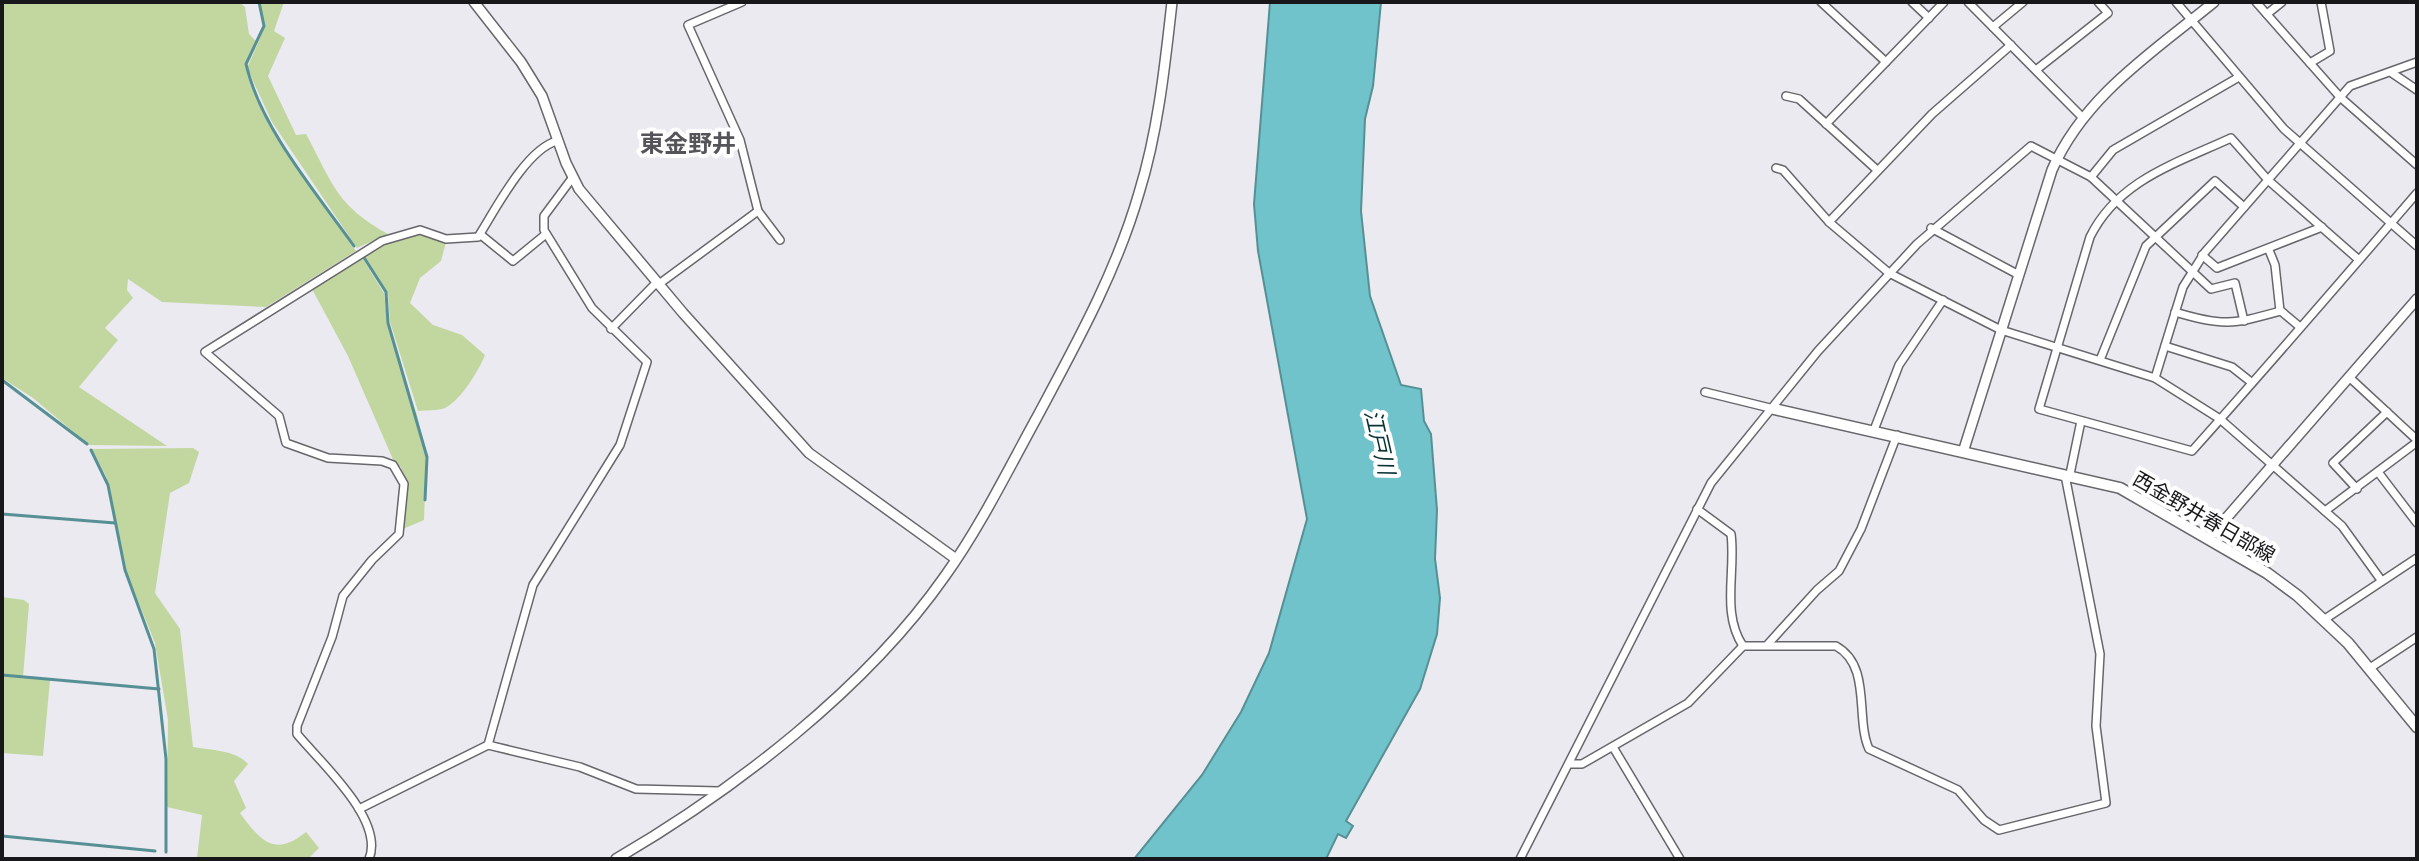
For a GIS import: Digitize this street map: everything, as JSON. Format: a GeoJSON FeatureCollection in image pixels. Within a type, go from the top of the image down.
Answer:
{"type":"FeatureCollection","features":[{"type":"Feature","properties":{"kind":"main road","name":"西金野井春日部線"},"geometry":{"type":"LineString","coordinates":[[1774,409],[1964,449],[2120,488],[2267,573],[2325,619],[2370,668],[2417,727]]}},
{"type":"Feature","properties":{"kind":"street"},"geometry":{"type":"LineString","coordinates":[[474,2],[542,96],[573,177],[593,208],[809,453],[956,559]]}},
{"type":"Feature","properties":{"kind":"street"},"geometry":{"type":"LineString","coordinates":[[742,2],[688,25],[740,140],[758,211],[780,240]]}},
{"type":"Feature","properties":{"kind":"street"},"geometry":{"type":"LineString","coordinates":[[616,859],[676,823],[805,722],[883,651],[956,559],[1071,352],[1113,266],[1146,167],[1172,2]]}},
{"type":"Feature","properties":{"kind":"street"},"geometry":{"type":"LineString","coordinates":[[1821,2],[1886,62]]}},
{"type":"Feature","properties":{"kind":"street"},"geometry":{"type":"LineString","coordinates":[[1912,2],[1929,18]]}},
{"type":"Feature","properties":{"kind":"street"},"geometry":{"type":"LineString","coordinates":[[1826,124],[1944,2]]}},
{"type":"Feature","properties":{"kind":"street"},"geometry":{"type":"LineString","coordinates":[[1968,2],[2082,117]]}},
{"type":"Feature","properties":{"kind":"street"},"geometry":{"type":"LineString","coordinates":[[1993,27],[2023,2]]}},
{"type":"Feature","properties":{"kind":"street"},"geometry":{"type":"LineString","coordinates":[[2036,70],[2108,13],[2098,2]]}},
{"type":"Feature","properties":{"kind":"street"},"geometry":{"type":"LineString","coordinates":[[2176,2],[2299,144],[2417,246]]}},
{"type":"Feature","properties":{"kind":"street"},"geometry":{"type":"LineString","coordinates":[[1964,449],[2057,159],[2082,117],[2105,92],[2214,2]]}},
{"type":"Feature","properties":{"kind":"street"},"geometry":{"type":"LineString","coordinates":[[2256,2],[2340,97],[2417,165]]}},
{"type":"Feature","properties":{"kind":"street"},"geometry":{"type":"LineString","coordinates":[[2267,14],[2282,2]]}},
{"type":"Feature","properties":{"kind":"street"},"geometry":{"type":"LineString","coordinates":[[2310,63],[2330,51],[2321,2]]}},
{"type":"Feature","properties":{"kind":"street"},"geometry":{"type":"LineString","coordinates":[[1829,222],[1932,114],[2011,45]]}},
{"type":"Feature","properties":{"kind":"street"},"geometry":{"type":"LineString","coordinates":[[2155,378],[2190,271],[2202,255],[2340,97],[2356,83],[2417,62]]}},
{"type":"Feature","properties":{"kind":"street"},"geometry":{"type":"LineString","coordinates":[[2392,73],[2417,90]]}},
{"type":"Feature","properties":{"kind":"street"},"geometry":{"type":"LineString","coordinates":[[2091,177],[2113,150],[2239,77]]}},
{"type":"Feature","properties":{"kind":"street"},"geometry":{"type":"LineString","coordinates":[[1786,96],[1799,99],[1877,170]]}},
{"type":"Feature","properties":{"kind":"street"},"geometry":{"type":"LineString","coordinates":[[2359,260],[2268,180],[2231,138],[2137,182],[2116,200],[2090,237],[2039,409],[2192,451],[2251,382],[2359,260],[2417,193]]}},
{"type":"Feature","properties":{"kind":"street"},"geometry":{"type":"LineString","coordinates":[[369,859],[373,838],[359,809],[297,734],[297,726],[332,637],[343,596],[399,534],[404,484],[393,465],[382,461],[328,458],[286,443],[279,416],[205,352],[382,241],[420,230],[446,239],[475,239],[481,235],[484,223],[518,176],[546,144],[557,141]]}},
{"type":"Feature","properties":{"kind":"street"},"geometry":{"type":"LineString","coordinates":[[1520,859],[1711,483],[1818,351],[1931,228],[2031,146],[2091,177],[2211,289],[2235,283],[2244,321]]}},
{"type":"Feature","properties":{"kind":"street"},"geometry":{"type":"LineString","coordinates":[[1776,168],[1783,170],[1829,222],[1889,273],[2001,330],[2155,378],[2220,419],[2342,526],[2381,580]]}},
{"type":"Feature","properties":{"kind":"street"},"geometry":{"type":"LineString","coordinates":[[488,745],[533,585],[620,445],[647,362],[611,329],[578,288],[542,225],[544,216],[573,177]]}},
{"type":"Feature","properties":{"kind":"street"},"geometry":{"type":"LineString","coordinates":[[2100,360],[2140,255],[2154,236],[2215,181],[2244,207]]}},
{"type":"Feature","properties":{"kind":"street"},"geometry":{"type":"LineString","coordinates":[[611,329],[658,283],[758,211]]}},
{"type":"Feature","properties":{"kind":"street"},"geometry":{"type":"LineString","coordinates":[[2202,255],[2217,268],[2322,227]]}},
{"type":"Feature","properties":{"kind":"street"},"geometry":{"type":"LineString","coordinates":[[1931,228],[2019,275]]}},
{"type":"Feature","properties":{"kind":"street"},"geometry":{"type":"LineString","coordinates":[[481,235],[513,261],[546,234]]}},
{"type":"Feature","properties":{"kind":"street"},"geometry":{"type":"LineString","coordinates":[[2269,250],[2275,265],[2280,311],[2300,327]]}},
{"type":"Feature","properties":{"kind":"street"},"geometry":{"type":"LineString","coordinates":[[2209,538],[2417,299]]}},
{"type":"Feature","properties":{"kind":"street"},"geometry":{"type":"LineString","coordinates":[[1874,430],[1899,365],[1943,300]]}},
{"type":"Feature","properties":{"kind":"street"},"geometry":{"type":"LineString","coordinates":[[2175,312],[2209,323],[2234,324],[2280,311]]}},
{"type":"Feature","properties":{"kind":"street"},"geometry":{"type":"LineString","coordinates":[[2165,346],[2232,367],[2251,382]]}},
{"type":"Feature","properties":{"kind":"street"},"geometry":{"type":"LineString","coordinates":[[2325,511],[2417,441],[2349,377]]}},
{"type":"Feature","properties":{"kind":"street"},"geometry":{"type":"LineString","coordinates":[[1705,392],[1774,409]]}},
{"type":"Feature","properties":{"kind":"street"},"geometry":{"type":"LineString","coordinates":[[2357,489],[2333,463],[2387,412]]}},
{"type":"Feature","properties":{"kind":"street"},"geometry":{"type":"LineString","coordinates":[[1569,764],[1582,764],[1688,703],[1743,646],[1836,646],[1843,650],[1857,673],[1863,715],[1862,733],[1869,749],[1958,790],[1984,820],[1999,830],[2106,803],[2096,726],[2100,654],[2068,473],[2081,421]]}},
{"type":"Feature","properties":{"kind":"street"},"geometry":{"type":"LineString","coordinates":[[1768,644],[1817,590],[1839,571],[1861,529],[1897,435]]}},
{"type":"Feature","properties":{"kind":"street"},"geometry":{"type":"LineString","coordinates":[[2378,472],[2417,523]]}},
{"type":"Feature","properties":{"kind":"street"},"geometry":{"type":"LineString","coordinates":[[1697,509],[1731,534],[1729,591],[1743,646]]}},
{"type":"Feature","properties":{"kind":"street"},"geometry":{"type":"LineString","coordinates":[[2325,619],[2417,558]]}},
{"type":"Feature","properties":{"kind":"street"},"geometry":{"type":"LineString","coordinates":[[2370,668],[2417,637]]}},
{"type":"Feature","properties":{"kind":"street"},"geometry":{"type":"LineString","coordinates":[[359,809],[488,745],[580,767],[636,789],[718,791]]}},
{"type":"Feature","properties":{"kind":"street"},"geometry":{"type":"LineString","coordinates":[[1613,747],[1680,859]]}},
{"type":"Feature","properties":{"kind":"green space"},"geometry":{"type":"Polygon","coordinates":[[[2,2],[239,2],[245,7],[249,34],[256,41],[245,63],[250,85],[261,109],[291,160],[356,251],[266,307],[162,302],[128,279],[127,290],[133,298],[105,328],[118,340],[79,387],[167,446],[89,445],[33,398],[2,378],[2,2]]]}},
{"type":"Feature","properties":{"kind":"green space"},"geometry":{"type":"Polygon","coordinates":[[[260,2],[284,2],[274,31],[285,38],[268,76],[296,135],[306,134],[346,203],[388,234],[357,248],[272,122],[247,68],[265,27],[260,2]]]}},
{"type":"Feature","properties":{"kind":"green space"},"geometry":{"type":"Polygon","coordinates":[[[419,233],[446,242],[441,261],[420,278],[410,303],[433,325],[462,335],[485,355],[469,384],[451,404],[442,409],[418,411],[390,322],[388,294],[363,254],[387,241],[419,233]]]}},
{"type":"Feature","properties":{"kind":"green space"},"geometry":{"type":"Polygon","coordinates":[[[361,256],[384,293],[388,328],[417,415],[426,456],[424,520],[403,529],[405,491],[401,467],[395,464],[348,356],[312,289],[361,256]]]}},
{"type":"Feature","properties":{"kind":"green space"},"geometry":{"type":"Polygon","coordinates":[[[193,448],[199,452],[189,483],[170,493],[155,593],[180,629],[193,747],[230,753],[243,759],[248,764],[234,781],[246,808],[240,813],[255,832],[269,843],[286,844],[306,832],[319,848],[308,859],[197,859],[202,815],[167,807],[168,720],[155,643],[127,574],[106,476],[92,449],[193,448]]]}},
{"type":"Feature","properties":{"kind":"green space"},"geometry":{"type":"Polygon","coordinates":[[[2,597],[24,600],[29,604],[23,677],[50,680],[43,756],[2,753],[2,597]]]}},
{"type":"Feature","properties":{"kind":"water","name":"江戸川"},"geometry":{"type":"Polygon","coordinates":[[[1270,2],[1381,2],[1373,86],[1365,119],[1361,211],[1370,296],[1401,385],[1421,389],[1424,421],[1431,434],[1437,510],[1435,559],[1440,598],[1437,634],[1420,689],[1346,821],[1353,826],[1346,838],[1338,834],[1326,859],[1134,859],[1202,775],[1241,712],[1269,653],[1307,519],[1258,251],[1254,204],[1270,2]]]}},
{"type":"Feature","properties":{"kind":"waterway"},"geometry":{"type":"LineString","coordinates":[[259,2],[264,26],[246,64],[253,88],[291,159],[354,246]]}},
{"type":"Feature","properties":{"kind":"waterway"},"geometry":{"type":"LineString","coordinates":[[363,256],[386,292],[388,323],[427,457],[425,500]]}},
{"type":"Feature","properties":{"kind":"waterway"},"geometry":{"type":"LineString","coordinates":[[2,380],[87,444]]}},
{"type":"Feature","properties":{"kind":"waterway"},"geometry":{"type":"LineString","coordinates":[[91,450],[108,485],[125,570],[154,649],[166,759],[166,852]]}},
{"type":"Feature","properties":{"kind":"waterway"},"geometry":{"type":"LineString","coordinates":[[2,514],[115,523]]}},
{"type":"Feature","properties":{"kind":"waterway"},"geometry":{"type":"LineString","coordinates":[[2,675],[159,689]]}},
{"type":"Feature","properties":{"kind":"waterway"},"geometry":{"type":"LineString","coordinates":[[2,836],[155,851]]}},
{"type":"Feature","properties":{"kind":"district","name":"東金野井"},"geometry":{"type":"Point","coordinates":[688,144]}}]}
